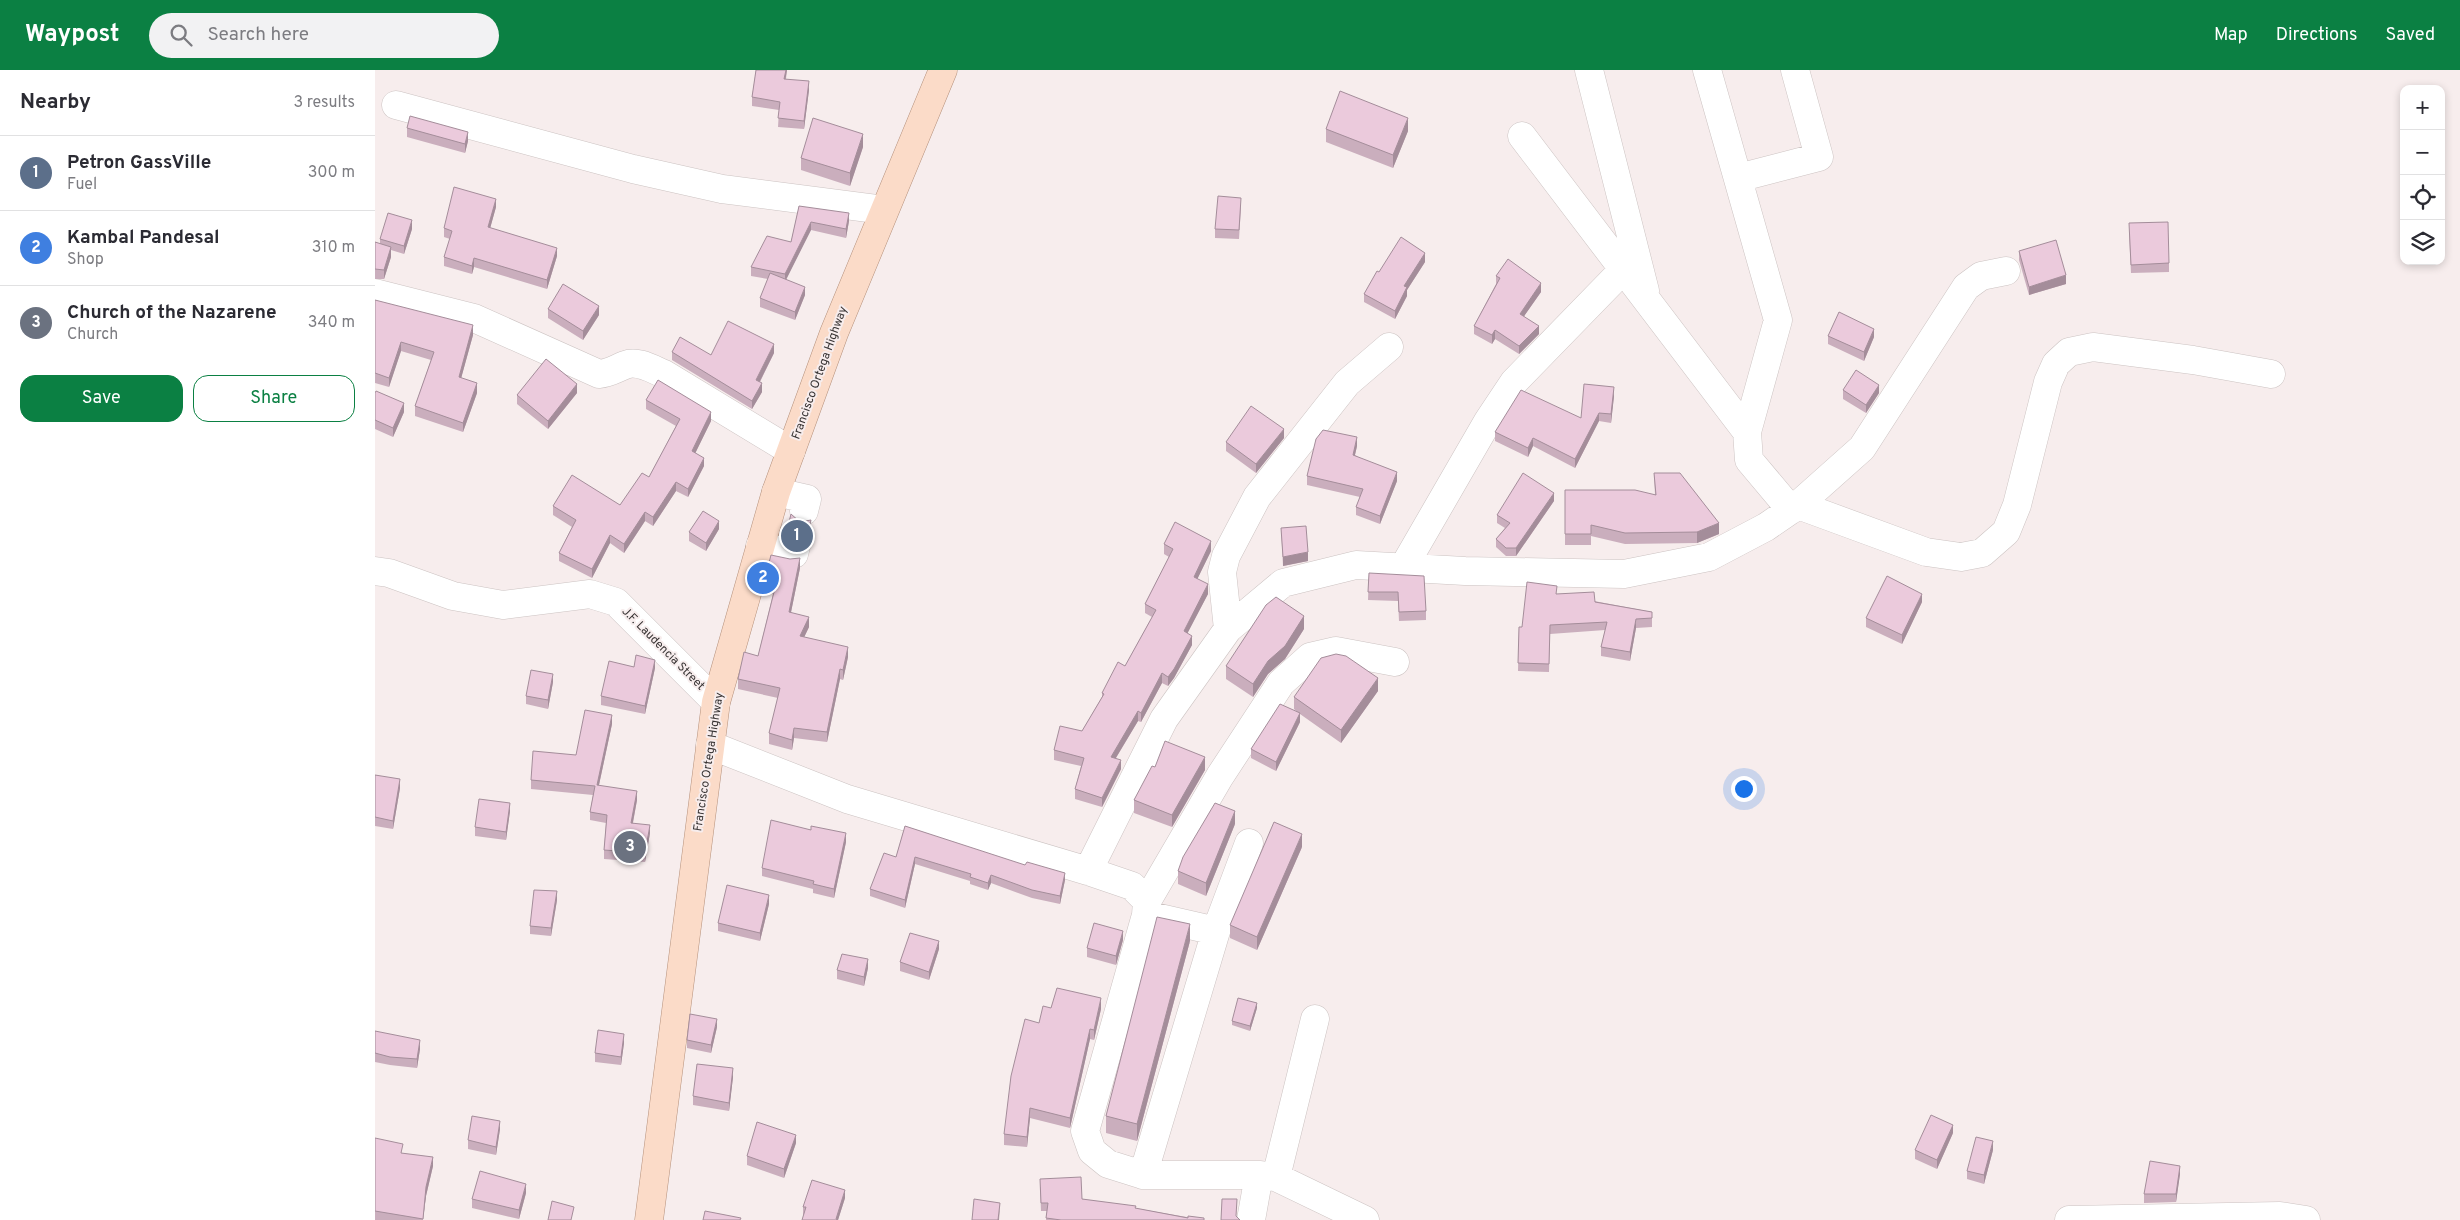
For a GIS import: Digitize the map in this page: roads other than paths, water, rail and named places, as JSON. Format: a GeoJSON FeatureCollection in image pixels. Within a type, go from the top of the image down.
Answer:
{"type":"FeatureCollection","features":[{"type":"Feature","properties":{"kind":"main road","name":"Francisco Ortega Highway"},"geometry":{"type":"LineString","coordinates":[[649,1220],[716,702],[776,492],[834,333],[943,70]]}},
{"type":"Feature","properties":{"kind":"street"},"geometry":{"type":"LineString","coordinates":[[1589,70],[1648,302]]}},
{"type":"Feature","properties":{"kind":"street"},"geometry":{"type":"LineString","coordinates":[[1707,70],[1778,320],[1747,432],[1749,460],[1795,508],[1926,552],[1961,557],[1982,553],[2006,532],[2017,505],[2048,382],[2056,364],[2069,352],[2093,346],[2193,360],[2271,374]]}},
{"type":"Feature","properties":{"kind":"street"},"geometry":{"type":"LineString","coordinates":[[1738,178],[1819,157],[1795,70]]}},
{"type":"Feature","properties":{"kind":"street"},"geometry":{"type":"LineString","coordinates":[[396,105],[633,169],[722,189],[884,210]]}},
{"type":"Feature","properties":{"kind":"street"},"geometry":{"type":"LineString","coordinates":[[1522,136],[1747,432]]}},
{"type":"Feature","properties":{"kind":"street"},"geometry":{"type":"LineString","coordinates":[[1403,568],[1488,420],[1514,382],[1623,270]]}},
{"type":"Feature","properties":{"kind":"street"},"geometry":{"type":"LineString","coordinates":[[1087,871],[1164,719],[1228,629],[1283,584],[1356,565],[1465,571],[1624,574],[1709,557],[1766,527],[1795,508],[1863,448],[1966,287],[1981,276],[2006,271]]}},
{"type":"Feature","properties":{"kind":"street"},"geometry":{"type":"LineString","coordinates":[[375,293],[474,318],[599,374],[610,373],[627,364],[646,366],[664,374],[791,451]]}},
{"type":"Feature","properties":{"kind":"street"},"geometry":{"type":"LineString","coordinates":[[1228,629],[1222,572],[1226,556],[1257,497],[1347,383],[1389,347]]}},
{"type":"Feature","properties":{"kind":"street"},"geometry":{"type":"LineString","coordinates":[[776,492],[807,499],[804,511]]}},
{"type":"Feature","properties":{"kind":"street"},"geometry":{"type":"LineString","coordinates":[[760,546],[794,554],[797,542]]}},
{"type":"Feature","properties":{"kind":"street","name":"J.F. Laudencia Street"},"geometry":{"type":"LineString","coordinates":[[375,572],[389,573],[453,596],[503,605],[577,595],[603,596],[616,602],[716,702]]}},
{"type":"Feature","properties":{"kind":"street"},"geometry":{"type":"LineString","coordinates":[[1365,1220],[1267,1176],[1143,1175],[1108,1164],[1092,1151],[1085,1131],[1147,908],[1220,776],[1281,683],[1310,657],[1336,651],[1395,662]]}},
{"type":"Feature","properties":{"kind":"street"},"geometry":{"type":"LineString","coordinates":[[710,745],[847,799],[1132,886],[1147,908],[1217,930]]}},
{"type":"Feature","properties":{"kind":"street"},"geometry":{"type":"LineString","coordinates":[[1143,1175],[1217,930],[1249,843]]}},
{"type":"Feature","properties":{"kind":"street"},"geometry":{"type":"LineString","coordinates":[[1251,1220],[1267,1176],[1315,1019]]}},
{"type":"Feature","properties":{"kind":"street"},"geometry":{"type":"LineString","coordinates":[[2069,1220],[2078,1218],[2239,1219],[2280,1216],[2306,1220]]}},
{"type":"Feature","properties":{"kind":"place","name":"Petron GassVille"},"geometry":{"type":"Point","coordinates":[797,536]}},
{"type":"Feature","properties":{"kind":"place","name":"Kambal Pandesal"},"geometry":{"type":"Point","coordinates":[763,578]}},
{"type":"Feature","properties":{"kind":"place","name":"Church of the Nazarene"},"geometry":{"type":"Point","coordinates":[630,847]}}]}
